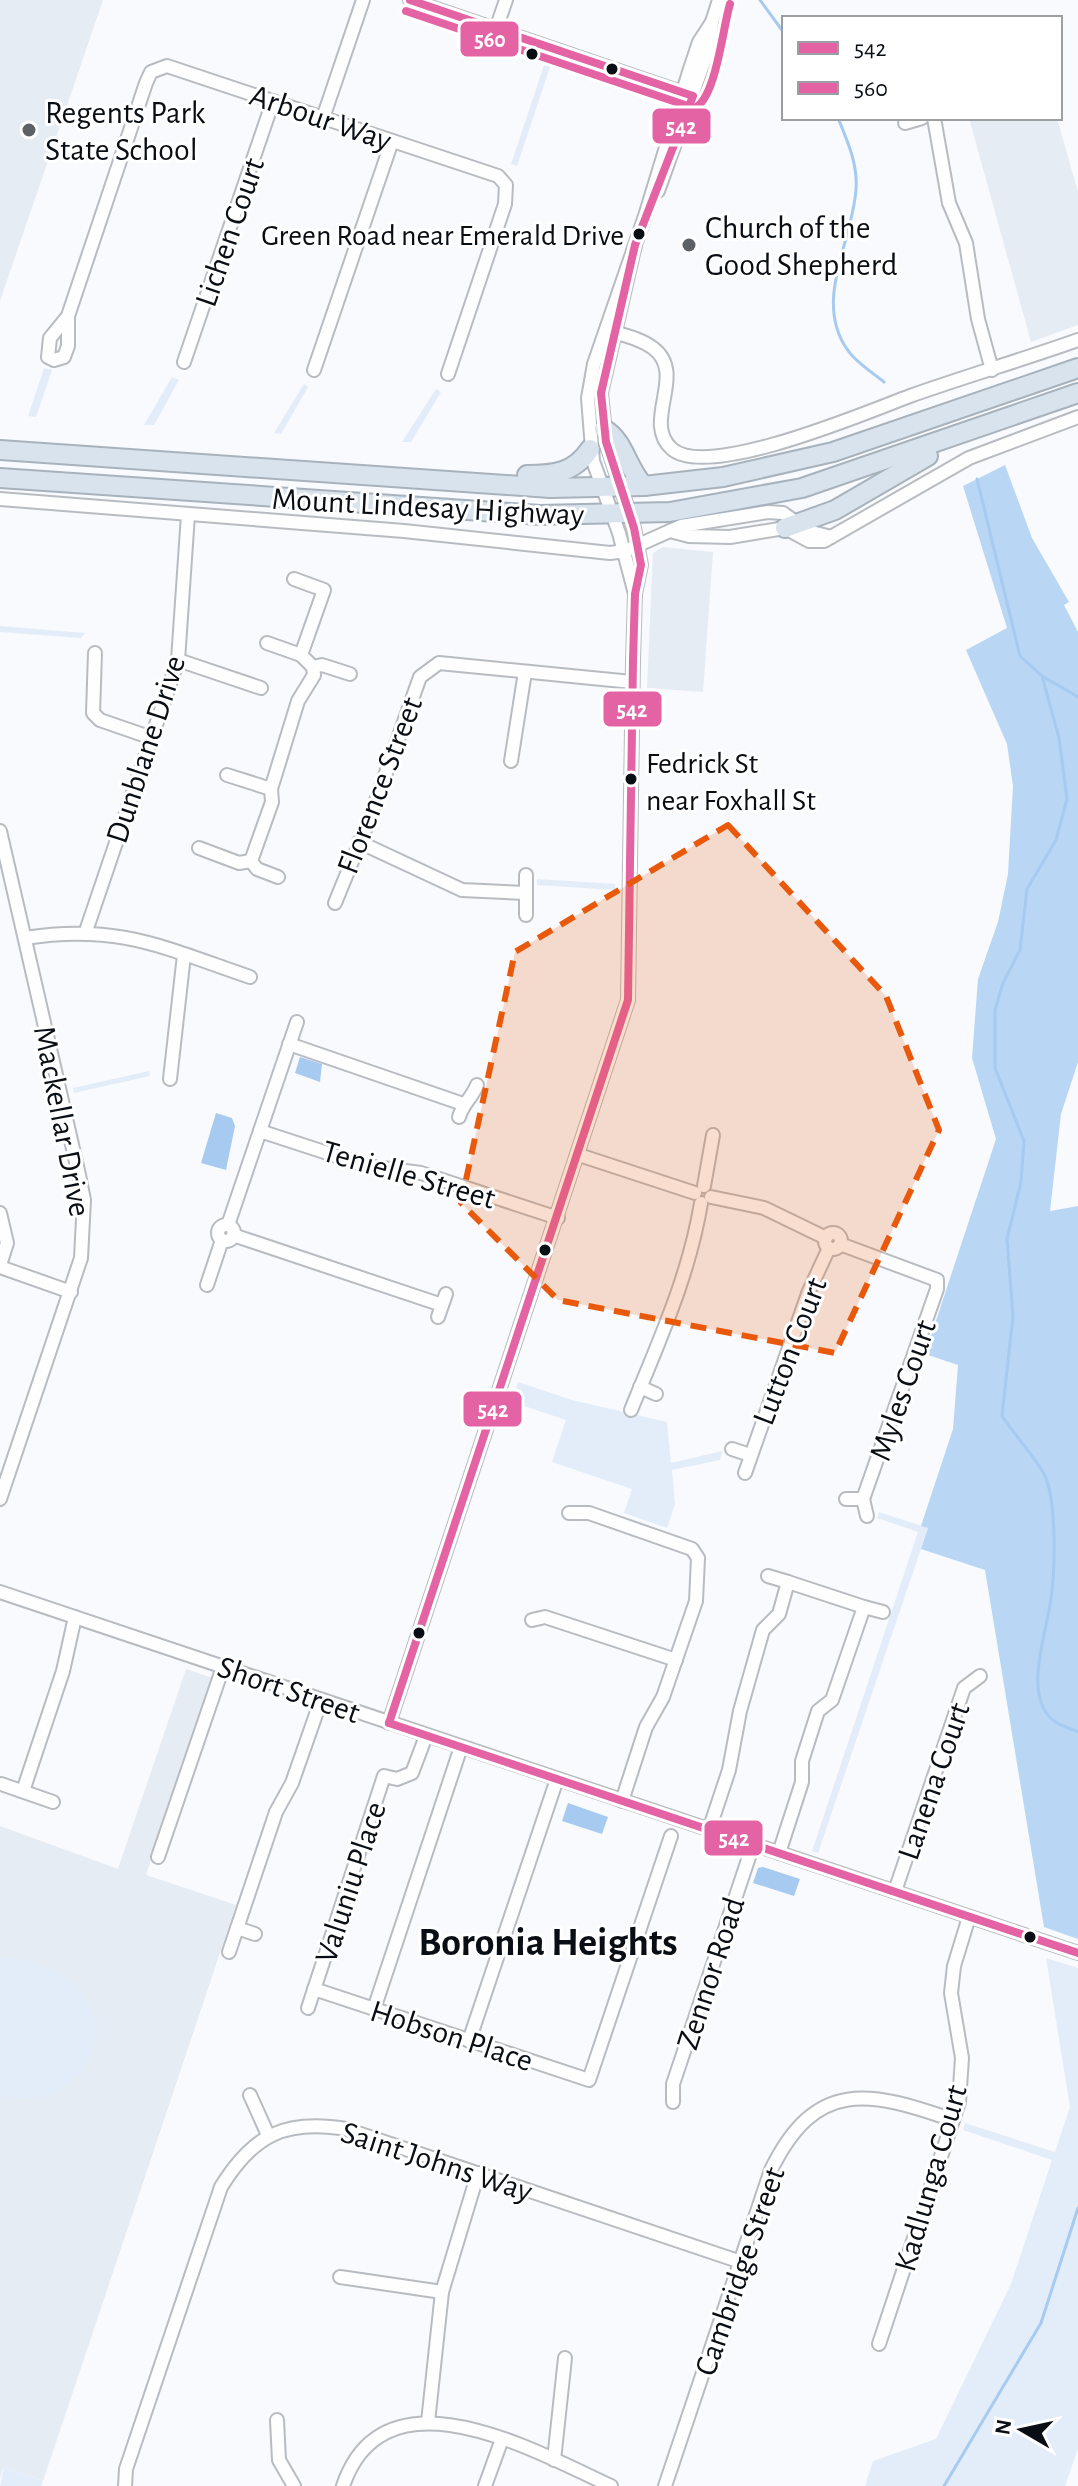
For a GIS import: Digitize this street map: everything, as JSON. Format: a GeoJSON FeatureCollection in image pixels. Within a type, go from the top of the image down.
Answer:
{"type":"FeatureCollection","features":[{"type":"Feature","properties":{"kind":"highway","name":"Mount Lindesay Highway"},"geometry":{"type":"LineString","coordinates":[[0,450],[449,481],[612,488],[644,486],[723,477],[833,452],[1078,368]]}},
{"type":"Feature","properties":{"kind":"highway","name":"Mount Lindesay Highway"},"geometry":{"type":"LineString","coordinates":[[0,478],[540,515],[621,515],[708,508],[775,495],[939,443],[1078,393]]}},
{"type":"Feature","properties":{"kind":"highway"},"geometry":{"type":"LineString","coordinates":[[604,429],[616,436],[632,472],[644,486]]}},
{"type":"Feature","properties":{"kind":"highway"},"geometry":{"type":"LineString","coordinates":[[791,526],[862,496],[927,457],[939,443]]}},
{"type":"Feature","properties":{"kind":"highway"},"geometry":{"type":"LineString","coordinates":[[449,481],[469,474],[557,474],[579,463],[590,449]]}},
{"type":"Feature","properties":{"kind":"street"},"geometry":{"type":"LineString","coordinates":[[323,118],[363,0]]}},
{"type":"Feature","properties":{"kind":"street"},"geometry":{"type":"LineString","coordinates":[[410,0],[688,94]]}},
{"type":"Feature","properties":{"kind":"street"},"geometry":{"type":"LineString","coordinates":[[496,29],[506,0]]}},
{"type":"Feature","properties":{"kind":"street"},"geometry":{"type":"LineString","coordinates":[[612,488],[590,449],[588,398],[635,245],[688,94],[699,42],[712,22],[719,0]]}},
{"type":"Feature","properties":{"kind":"street","name":"Arbour Way"},"geometry":{"type":"LineString","coordinates":[[68,316],[151,72],[167,66],[498,176],[506,185],[505,204],[448,374]]}},
{"type":"Feature","properties":{"kind":"street","name":"Lichen Court"},"geometry":{"type":"LineString","coordinates":[[184,362],[273,101]]}},
{"type":"Feature","properties":{"kind":"street"},"geometry":{"type":"LineString","coordinates":[[905,123],[915,120]]}},
{"type":"Feature","properties":{"kind":"street"},"geometry":{"type":"LineString","coordinates":[[934,120],[947,193],[966,243],[978,319],[992,370]]}},
{"type":"Feature","properties":{"kind":"street"},"geometry":{"type":"LineString","coordinates":[[314,370],[392,141]]}},
{"type":"Feature","properties":{"kind":"street"},"geometry":{"type":"LineString","coordinates":[[610,331],[651,346],[661,357],[667,376],[662,433],[673,450],[691,458],[739,451],[815,432],[1078,340]]}},
{"type":"Feature","properties":{"kind":"street"},"geometry":{"type":"LineString","coordinates":[[389,1723],[628,1000],[635,594],[621,515],[612,488],[604,429],[602,381],[610,331]]}},
{"type":"Feature","properties":{"kind":"street"},"geometry":{"type":"LineString","coordinates":[[670,531],[689,536],[730,537],[791,526],[831,537],[969,458],[1078,417]]}},
{"type":"Feature","properties":{"kind":"street"},"geometry":{"type":"LineString","coordinates":[[0,499],[625,551],[681,526],[768,512],[783,513],[791,526]]}},
{"type":"Feature","properties":{"kind":"street","name":"Dunblane Drive"},"geometry":{"type":"LineString","coordinates":[[86,931],[178,660],[188,515]]}},
{"type":"Feature","properties":{"kind":"street"},"geometry":{"type":"LineString","coordinates":[[621,515],[639,545],[641,576],[635,594]]}},
{"type":"Feature","properties":{"kind":"street"},"geometry":{"type":"LineString","coordinates":[[294,579],[324,590],[301,655]]}},
{"type":"Feature","properties":{"kind":"street"},"geometry":{"type":"LineString","coordinates":[[267,643],[301,655],[313,667]]}},
{"type":"Feature","properties":{"kind":"street"},"geometry":{"type":"LineString","coordinates":[[95,653],[93,713],[100,720],[152,738]]}},
{"type":"Feature","properties":{"kind":"street"},"geometry":{"type":"LineString","coordinates":[[178,660],[261,688]]}},
{"type":"Feature","properties":{"kind":"street","name":"Florence Street"},"geometry":{"type":"LineString","coordinates":[[335,903],[420,677],[439,663],[525,672]]}},
{"type":"Feature","properties":{"kind":"street"},"geometry":{"type":"LineString","coordinates":[[313,667],[322,665],[350,674]]}},
{"type":"Feature","properties":{"kind":"street"},"geometry":{"type":"LineString","coordinates":[[251,861],[272,802],[271,789],[298,701],[311,685],[313,667]]}},
{"type":"Feature","properties":{"kind":"street"},"geometry":{"type":"LineString","coordinates":[[511,761],[525,672],[632,682]]}},
{"type":"Feature","properties":{"kind":"street"},"geometry":{"type":"LineString","coordinates":[[227,775],[271,789]]}},
{"type":"Feature","properties":{"kind":"street","name":"Mackellar Drive"},"geometry":{"type":"LineString","coordinates":[[0,831],[84,1200],[81,1258],[0,1499]]}},
{"type":"Feature","properties":{"kind":"street"},"geometry":{"type":"LineString","coordinates":[[359,842],[462,890],[526,893]]}},
{"type":"Feature","properties":{"kind":"street"},"geometry":{"type":"LineString","coordinates":[[199,848],[239,863],[251,861]]}},
{"type":"Feature","properties":{"kind":"street"},"geometry":{"type":"LineString","coordinates":[[251,861],[257,869],[278,877]]}},
{"type":"Feature","properties":{"kind":"street"},"geometry":{"type":"LineString","coordinates":[[526,875],[526,915]]}},
{"type":"Feature","properties":{"kind":"street"},"geometry":{"type":"LineString","coordinates":[[25,938],[86,931],[118,934],[250,977]]}},
{"type":"Feature","properties":{"kind":"street"},"geometry":{"type":"LineString","coordinates":[[170,1079],[184,955]]}},
{"type":"Feature","properties":{"kind":"street"},"geometry":{"type":"LineString","coordinates":[[207,1285],[228,1233],[297,1022]]}},
{"type":"Feature","properties":{"kind":"street"},"geometry":{"type":"LineString","coordinates":[[289,1044],[461,1110],[473,1096],[477,1085]]}},
{"type":"Feature","properties":{"kind":"street","name":"Tenielle Street"},"geometry":{"type":"LineString","coordinates":[[260,1131],[367,1166],[421,1173],[558,1218]]}},
{"type":"Feature","properties":{"kind":"street"},"geometry":{"type":"LineString","coordinates":[[631,1410],[682,1285],[693,1248],[713,1135]]}},
{"type":"Feature","properties":{"kind":"street"},"geometry":{"type":"LineString","coordinates":[[579,1155],[703,1195],[764,1208],[832,1243]]}},
{"type":"Feature","properties":{"kind":"street"},"geometry":{"type":"LineString","coordinates":[[0,1213],[7,1243],[0,1266],[71,1292]]}},
{"type":"Feature","properties":{"kind":"street"},"geometry":{"type":"LineString","coordinates":[[228,1233],[442,1305]]}},
{"type":"Feature","properties":{"kind":"street","name":"Myles Court"},"geometry":{"type":"LineString","coordinates":[[832,1243],[937,1280],[937,1289],[863,1499],[867,1516]]}},
{"type":"Feature","properties":{"kind":"street","name":"Lutton Court"},"geometry":{"type":"LineString","coordinates":[[745,1473],[809,1291],[832,1243]]}},
{"type":"Feature","properties":{"kind":"street"},"geometry":{"type":"LineString","coordinates":[[640,1387],[656,1394]]}},
{"type":"Feature","properties":{"kind":"street","name":"Lutton Court"},"geometry":{"type":"LineString","coordinates":[[732,1449],[750,1455]]}},
{"type":"Feature","properties":{"kind":"street","name":"Myles Court"},"geometry":{"type":"LineString","coordinates":[[846,1499],[863,1499]]}},
{"type":"Feature","properties":{"kind":"street"},"geometry":{"type":"LineString","coordinates":[[569,1513],[589,1513],[692,1549],[698,1558],[696,1601],[663,1697],[646,1727],[622,1801]]}},
{"type":"Feature","properties":{"kind":"street"},"geometry":{"type":"LineString","coordinates":[[768,1576],[883,1612]]}},
{"type":"Feature","properties":{"kind":"street"},"geometry":{"type":"LineString","coordinates":[[709,1830],[729,1770],[740,1711],[759,1641],[763,1630],[779,1614],[788,1582]]}},
{"type":"Feature","properties":{"kind":"street","name":"Short Street"},"geometry":{"type":"LineString","coordinates":[[0,1592],[1078,1953]]}},
{"type":"Feature","properties":{"kind":"street"},"geometry":{"type":"LineString","coordinates":[[779,1853],[802,1782],[802,1761],[818,1711],[832,1700],[864,1607]]}},
{"type":"Feature","properties":{"kind":"street"},"geometry":{"type":"LineString","coordinates":[[23,1791],[63,1671],[75,1617]]}},
{"type":"Feature","properties":{"kind":"street"},"geometry":{"type":"LineString","coordinates":[[532,1620],[545,1617],[676,1660]]}},
{"type":"Feature","properties":{"kind":"street"},"geometry":{"type":"LineString","coordinates":[[158,1857],[223,1667]]}},
{"type":"Feature","properties":{"kind":"street","name":"Lanena Court"},"geometry":{"type":"LineString","coordinates":[[895,1891],[964,1688],[980,1676]]}},
{"type":"Feature","properties":{"kind":"street"},"geometry":{"type":"LineString","coordinates":[[229,1952],[276,1812],[292,1783],[321,1700]]}},
{"type":"Feature","properties":{"kind":"street","name":"Valuniu Place"},"geometry":{"type":"LineString","coordinates":[[308,2008],[384,1776],[407,1778],[412,1773],[426,1736]]}},
{"type":"Feature","properties":{"kind":"street"},"geometry":{"type":"LineString","coordinates":[[374,2009],[461,1747]]}},
{"type":"Feature","properties":{"kind":"street"},"geometry":{"type":"LineString","coordinates":[[469,2041],[557,1779]]}},
{"type":"Feature","properties":{"kind":"street"},"geometry":{"type":"LineString","coordinates":[[1,1784],[53,1802]]}},
{"type":"Feature","properties":{"kind":"street","name":"Hobson Place"},"geometry":{"type":"LineString","coordinates":[[314,1989],[589,2080],[671,1836]]}},
{"type":"Feature","properties":{"kind":"street","name":"Zennor Road"},"geometry":{"type":"LineString","coordinates":[[673,2102],[673,2084],[753,1845]]}},
{"type":"Feature","properties":{"kind":"street","name":"Kadlunga Court"},"geometry":{"type":"LineString","coordinates":[[879,2344],[959,2102],[962,2058],[951,1993],[954,1966],[969,1917]]}},
{"type":"Feature","properties":{"kind":"street"},"geometry":{"type":"LineString","coordinates":[[237,1928],[255,1934]]}},
{"type":"Feature","properties":{"kind":"street"},"geometry":{"type":"LineString","coordinates":[[250,2095],[268,2135]]}},
{"type":"Feature","properties":{"kind":"street","name":"Cambridge Street"},"geometry":{"type":"LineString","coordinates":[[665,2486],[771,2170],[783,2146],[799,2126],[818,2111],[840,2101],[867,2097],[894,2100],[953,2120]]}},
{"type":"Feature","properties":{"kind":"street","name":"Saint Johns Way"},"geometry":{"type":"LineString","coordinates":[[125,2486],[126,2469],[221,2187],[249,2148],[268,2135],[294,2127],[319,2125],[346,2129],[741,2262]]}},
{"type":"Feature","properties":{"kind":"street"},"geometry":{"type":"LineString","coordinates":[[428,2422],[442,2292],[478,2173]]}},
{"type":"Feature","properties":{"kind":"street"},"geometry":{"type":"LineString","coordinates":[[340,2277],[442,2292]]}},
{"type":"Feature","properties":{"kind":"street"},"geometry":{"type":"LineString","coordinates":[[554,2460],[565,2358]]}},
{"type":"Feature","properties":{"kind":"street"},"geometry":{"type":"LineString","coordinates":[[277,2420],[279,2460],[294,2486]]}},
{"type":"Feature","properties":{"kind":"street"},"geometry":{"type":"LineString","coordinates":[[343,2486],[357,2454],[369,2441],[403,2424],[428,2422],[502,2439],[611,2486]]}},
{"type":"Feature","properties":{"kind":"street"},"geometry":{"type":"LineString","coordinates":[[485,2486],[502,2439]]}},
{"type":"Feature","properties":{"kind":"highlighted area"},"geometry":{"type":"Polygon","coordinates":[[[728,825],[886,996],[939,1130],[835,1353],[558,1300],[461,1203],[515,952],[728,825]]]}},
{"type":"Feature","properties":{"kind":"shaded area","name":"Regents Park State School"},"geometry":{"type":"Polygon","coordinates":[[[0,0],[103,0],[0,301],[0,0]]]}},
{"type":"Feature","properties":{"kind":"shaded area"},"geometry":{"type":"Polygon","coordinates":[[[545,62],[551,64],[517,166],[511,164],[545,62]]]}},
{"type":"Feature","properties":{"kind":"shaded area"},"geometry":{"type":"Polygon","coordinates":[[[970,120],[1058,120],[1078,192],[1078,325],[1031,342],[970,120]]]}},
{"type":"Feature","properties":{"kind":"shaded area"},"geometry":{"type":"Polygon","coordinates":[[[44,368],[52,370],[36,417],[28,416],[44,368]]]}},
{"type":"Feature","properties":{"kind":"shaded area"},"geometry":{"type":"Polygon","coordinates":[[[172,377],[179,380],[154,425],[144,425],[172,377]]]}},
{"type":"Feature","properties":{"kind":"shaded area"},"geometry":{"type":"Polygon","coordinates":[[[304,384],[308,387],[281,434],[274,433],[304,384]]]}},
{"type":"Feature","properties":{"kind":"shaded area"},"geometry":{"type":"Polygon","coordinates":[[[436,389],[441,392],[411,442],[402,442],[436,389]]]}},
{"type":"Feature","properties":{"kind":"shaded area"},"geometry":{"type":"Polygon","coordinates":[[[1005,465],[1032,538],[1069,602],[1064,605],[1078,632],[1078,1062],[1061,1114],[1050,1211],[1078,1206],[1078,1939],[1044,1927],[985,1570],[921,1549],[928,1528],[921,1526],[953,1429],[958,1365],[925,1354],[996,1139],[972,1058],[978,979],[998,922],[1008,874],[1013,786],[1007,744],[966,650],[1007,628],[963,486],[1005,465]]]}},
{"type":"Feature","properties":{"kind":"shaded area"},"geometry":{"type":"Polygon","coordinates":[[[663,547],[713,552],[703,692],[647,688],[653,553],[663,547]]]}},
{"type":"Feature","properties":{"kind":"shaded area"},"geometry":{"type":"Polygon","coordinates":[[[0,626],[85,633],[81,638],[0,632],[0,626]]]}},
{"type":"Feature","properties":{"kind":"shaded area"},"geometry":{"type":"Polygon","coordinates":[[[537,879],[615,884],[615,890],[537,885],[537,879]]]}},
{"type":"Feature","properties":{"kind":"shaded area"},"geometry":{"type":"Polygon","coordinates":[[[300,1057],[322,1064],[320,1082],[295,1073],[300,1057]]]}},
{"type":"Feature","properties":{"kind":"shaded area"},"geometry":{"type":"Polygon","coordinates":[[[149,1071],[150,1076],[74,1093],[73,1088],[149,1071]]]}},
{"type":"Feature","properties":{"kind":"shaded area"},"geometry":{"type":"Polygon","coordinates":[[[216,1113],[232,1118],[235,1126],[226,1170],[201,1163],[216,1113]]]}},
{"type":"Feature","properties":{"kind":"shaded area"},"geometry":{"type":"Polygon","coordinates":[[[518,1382],[572,1400],[667,1422],[671,1463],[722,1451],[720,1460],[672,1470],[675,1504],[667,1528],[624,1513],[632,1489],[552,1462],[566,1420],[512,1402],[518,1382]]]}},
{"type":"Feature","properties":{"kind":"shaded area"},"geometry":{"type":"Polygon","coordinates":[[[879,1512],[928,1528],[818,1853],[812,1851],[918,1532],[877,1518],[879,1512]]]}},
{"type":"Feature","properties":{"kind":"shaded area"},"geometry":{"type":"Polygon","coordinates":[[[186,1669],[213,1678],[146,1875],[236,1905],[43,2481],[4,2467],[0,2478],[0,1826],[118,1869],[186,1669]]]}},
{"type":"Feature","properties":{"kind":"shaded area"},"geometry":{"type":"Polygon","coordinates":[[[568,1803],[608,1817],[602,1834],[562,1821],[568,1803]]]}},
{"type":"Feature","properties":{"kind":"shaded area"},"geometry":{"type":"Polygon","coordinates":[[[758,1868],[800,1879],[794,1896],[753,1883],[758,1868]]]}},
{"type":"Feature","properties":{"kind":"shaded area"},"geometry":{"type":"Polygon","coordinates":[[[0,1957],[18,1958],[47,1968],[75,1984],[90,2006],[95,2030],[91,2054],[78,2075],[58,2091],[32,2098],[0,2095],[0,1957]]]}},
{"type":"Feature","properties":{"kind":"shaded area"},"geometry":{"type":"Polygon","coordinates":[[[1046,1958],[1078,1968],[1078,2449],[1065,2486],[865,2486],[873,2461],[936,2439],[1011,2284],[1052,2160],[963,2130],[965,2123],[1055,2152],[1070,2107],[1046,1958]]]}},
{"type":"Feature","properties":{"kind":"shaded area"},"geometry":{"type":"Polygon","coordinates":[[[4,2467],[43,2481],[41,2486],[0,2486],[4,2467]]]}},
{"type":"Feature","properties":{"kind":"waterway"},"geometry":{"type":"LineString","coordinates":[[760,0],[782,30]]}},
{"type":"Feature","properties":{"kind":"waterway"},"geometry":{"type":"LineString","coordinates":[[839,120],[854,161],[856,189],[834,291],[834,311],[838,330],[850,354],[884,382]]}},
{"type":"Feature","properties":{"kind":"waterway"},"geometry":{"type":"LineString","coordinates":[[977,479],[1020,656],[1042,676],[1078,697]]}},
{"type":"Feature","properties":{"kind":"waterway"},"geometry":{"type":"LineString","coordinates":[[1042,676],[1059,738],[1067,799],[1056,840],[1027,889],[1020,950],[1003,983],[995,1010],[995,1068],[1024,1141],[1021,1182],[1007,1239],[1013,1316],[1002,1416],[1042,1470],[1052,1502],[1053,1572],[1038,1674],[1041,1703],[1053,1720],[1078,1732]]}},
{"type":"Feature","properties":{"kind":"waterway"},"geometry":{"type":"LineString","coordinates":[[944,2486],[1041,2323],[1078,2208]]}},
{"type":"Feature","properties":{"kind":"transit line","name":"542"},"geometry":{"type":"LineString","coordinates":[[389,1723],[628,1000],[633,660],[635,594],[641,565],[634,528],[606,442],[601,393],[635,245],[693,96],[410,0]]}},
{"type":"Feature","properties":{"kind":"transit line","name":"560"},"geometry":{"type":"LineString","coordinates":[[406,11],[694,108],[702,102],[713,77],[730,4]]}},
{"type":"Feature","properties":{"kind":"transit line","name":"542"},"geometry":{"type":"LineString","coordinates":[[389,1723],[1078,1953]]}},
{"type":"Feature","properties":{"kind":"place","name":"Regents Park State School"},"geometry":{"type":"Point","coordinates":[29,130]}},
{"type":"Feature","properties":{"kind":"place","name":"Green Road near Emerald Drive"},"geometry":{"type":"Point","coordinates":[639,234]}},
{"type":"Feature","properties":{"kind":"place","name":"Church of the Good Shepherd"},"geometry":{"type":"Point","coordinates":[689,245]}},
{"type":"Feature","properties":{"kind":"place","name":"Fedrick St near Foxhall St"},"geometry":{"type":"Point","coordinates":[631,779]}},
{"type":"Feature","properties":{"kind":"district","name":"Boronia Heights"},"geometry":{"type":"Point","coordinates":[548,1941]}}]}
